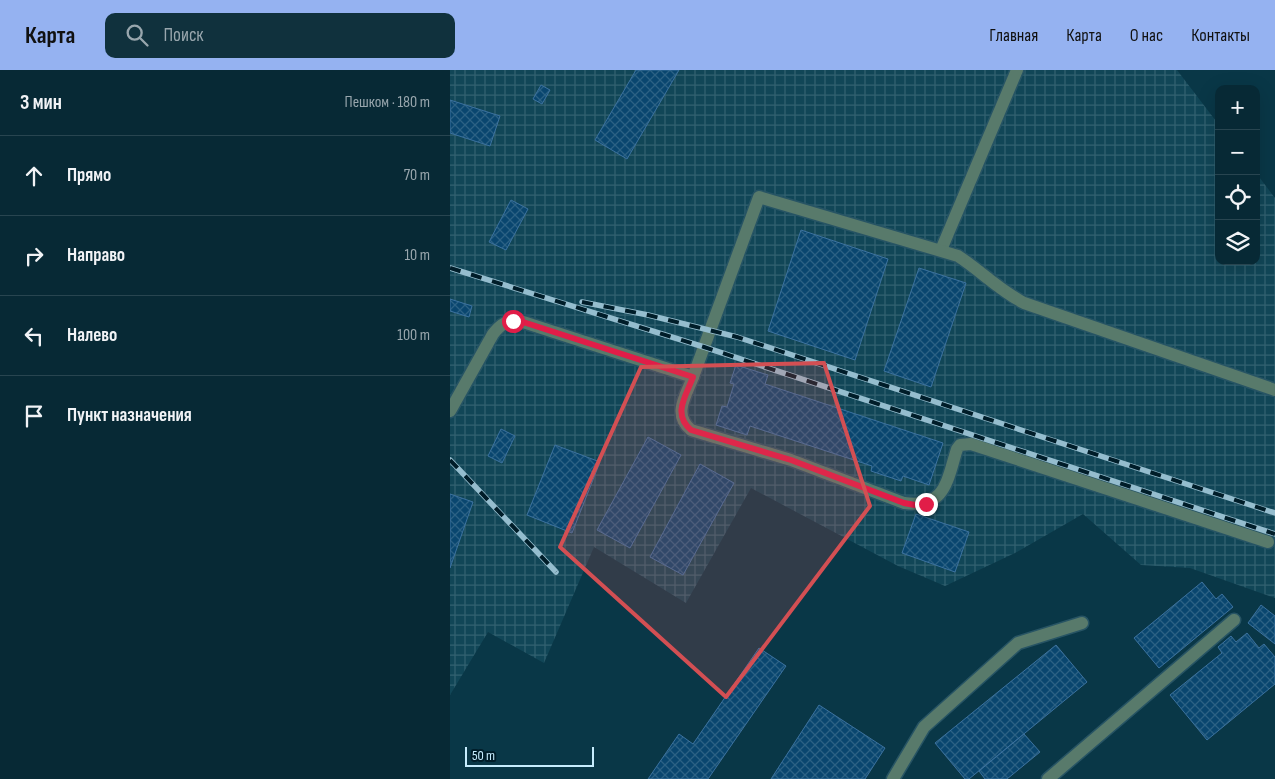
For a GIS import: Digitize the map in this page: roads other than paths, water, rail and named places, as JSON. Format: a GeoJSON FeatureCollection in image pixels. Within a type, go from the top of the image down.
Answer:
{"type":"FeatureCollection","features":[{"type":"Feature","properties":{"kind":"lane"},"geometry":{"type":"LineString","coordinates":[[941,250],[1018,70]]}},
{"type":"Feature","properties":{"kind":"lane"},"geometry":{"type":"LineString","coordinates":[[1268,542],[971,444],[960,445],[957,449],[943,491],[935,500],[926,504],[904,503],[791,460],[691,430],[681,420],[680,412],[759,197],[958,256],[995,285],[1024,303],[1275,390]]}},
{"type":"Feature","properties":{"kind":"lane"},"geometry":{"type":"LineString","coordinates":[[450,411],[493,334],[505,322],[520,321],[693,377]]}},
{"type":"Feature","properties":{"kind":"lane"},"geometry":{"type":"LineString","coordinates":[[1048,779],[1234,620]]}},
{"type":"Feature","properties":{"kind":"lane"},"geometry":{"type":"LineString","coordinates":[[893,779],[924,727],[1018,643],[1082,623]]}},
{"type":"Feature","properties":{"kind":"railway"},"geometry":{"type":"LineString","coordinates":[[450,268],[704,347],[1275,534]]}},
{"type":"Feature","properties":{"kind":"railway"},"geometry":{"type":"LineString","coordinates":[[582,302],[648,315],[737,337],[1275,513]]}},
{"type":"Feature","properties":{"kind":"railway"},"geometry":{"type":"LineString","coordinates":[[450,460],[556,572]]}}]}
